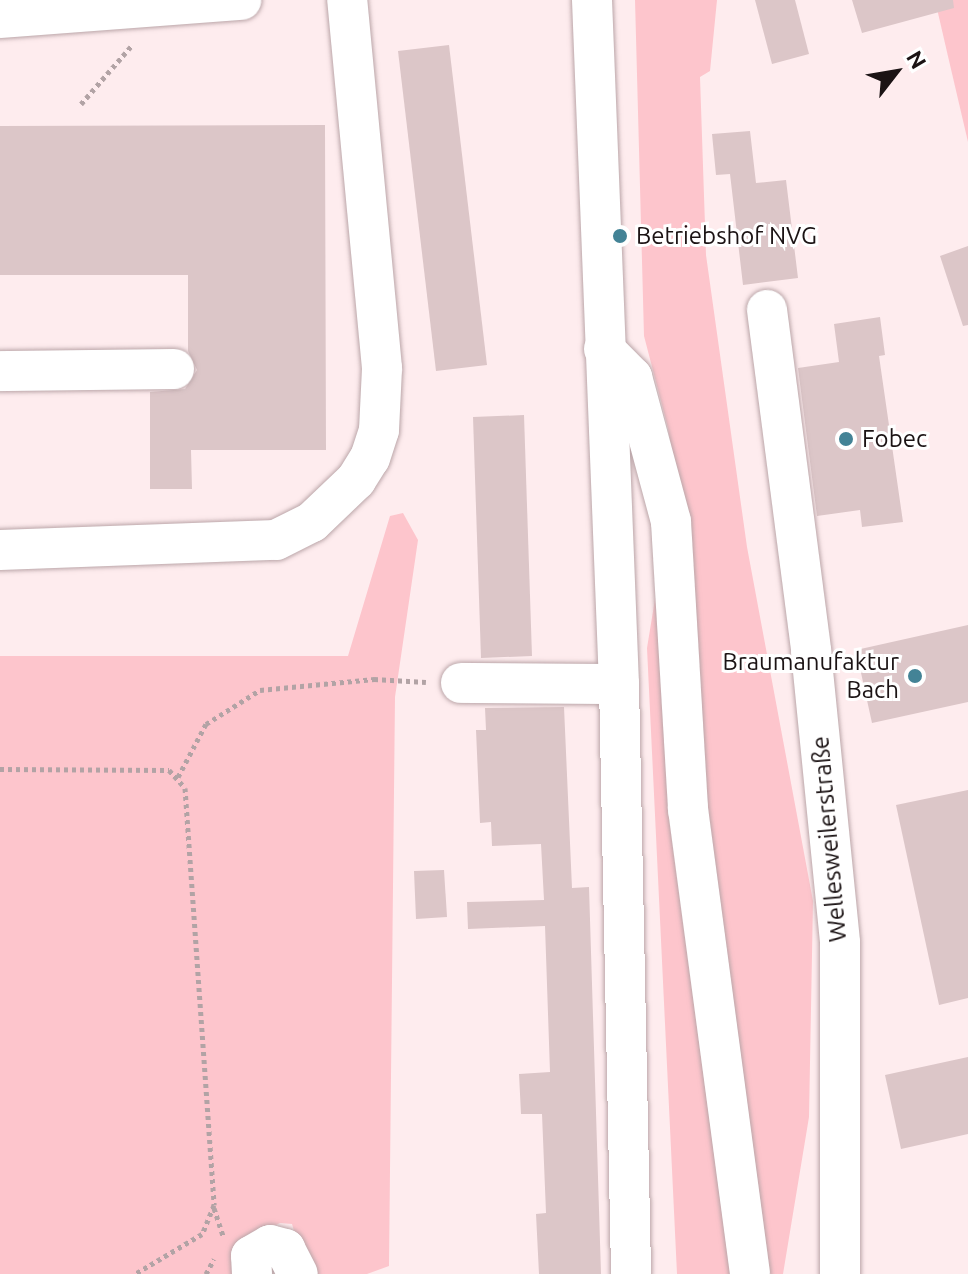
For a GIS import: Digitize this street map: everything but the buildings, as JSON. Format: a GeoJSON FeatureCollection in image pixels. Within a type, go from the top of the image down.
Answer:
{"type":"FeatureCollection","features":[{"type":"Feature","properties":{"kind":"street"},"geometry":{"type":"LineString","coordinates":[[0,18],[142,4],[241,0]]}},
{"type":"Feature","properties":{"kind":"street"},"geometry":{"type":"LineString","coordinates":[[0,550],[276,540],[312,522],[356,480],[370,458],[379,430],[382,368],[347,0]]}},
{"type":"Feature","properties":{"kind":"street"},"geometry":{"type":"LineString","coordinates":[[592,0],[619,684],[631,1274]]}},
{"type":"Feature","properties":{"kind":"street","name":"Wellesweilerstraße"},"geometry":{"type":"LineString","coordinates":[[767,310],[809,639],[840,943],[840,1274]]}},
{"type":"Feature","properties":{"kind":"street"},"geometry":{"type":"LineString","coordinates":[[604,349],[632,377],[671,522],[688,809],[750,1274]]}},
{"type":"Feature","properties":{"kind":"street"},"geometry":{"type":"LineString","coordinates":[[0,371],[174,369]]}},
{"type":"Feature","properties":{"kind":"street"},"geometry":{"type":"LineString","coordinates":[[461,683],[619,684]]}},
{"type":"Feature","properties":{"kind":"street"},"geometry":{"type":"LineString","coordinates":[[252,1274],[251,1256],[270,1245],[285,1249],[298,1274]]}},
{"type":"Feature","properties":{"kind":"path"},"geometry":{"type":"LineString","coordinates":[[81,104],[142,4]]}},
{"type":"Feature","properties":{"kind":"path"},"geometry":{"type":"LineString","coordinates":[[178,777],[206,724],[260,690],[374,679],[461,683]]}},
{"type":"Feature","properties":{"kind":"path"},"geometry":{"type":"LineString","coordinates":[[0,769],[169,770],[185,788],[214,1205],[202,1234],[135,1274]]}},
{"type":"Feature","properties":{"kind":"shaded area"},"geometry":{"type":"Polygon","coordinates":[[[635,0],[717,0],[710,71],[700,77],[706,255],[747,547],[813,901],[809,1117],[783,1274],[677,1274],[647,648],[655,599],[688,557],[668,428],[644,336],[635,0]]]}},
{"type":"Feature","properties":{"kind":"shaded area"},"geometry":{"type":"Polygon","coordinates":[[[935,0],[968,0],[968,142],[947,52],[935,0]]]}},
{"type":"Feature","properties":{"kind":"shaded area"},"geometry":{"type":"Polygon","coordinates":[[[403,513],[418,540],[395,697],[389,1266],[367,1274],[307,1274],[292,1224],[280,1223],[263,1231],[244,1274],[0,1274],[0,656],[348,656],[390,516],[403,513]]]}},
{"type":"Feature","properties":{"kind":"place","name":"Betriebshof NVG"},"geometry":{"type":"Point","coordinates":[620,236]}},
{"type":"Feature","properties":{"kind":"place","name":"Fobec"},"geometry":{"type":"Point","coordinates":[846,439]}},
{"type":"Feature","properties":{"kind":"place","name":"Braumanufaktur Bach"},"geometry":{"type":"Point","coordinates":[915,676]}}]}
